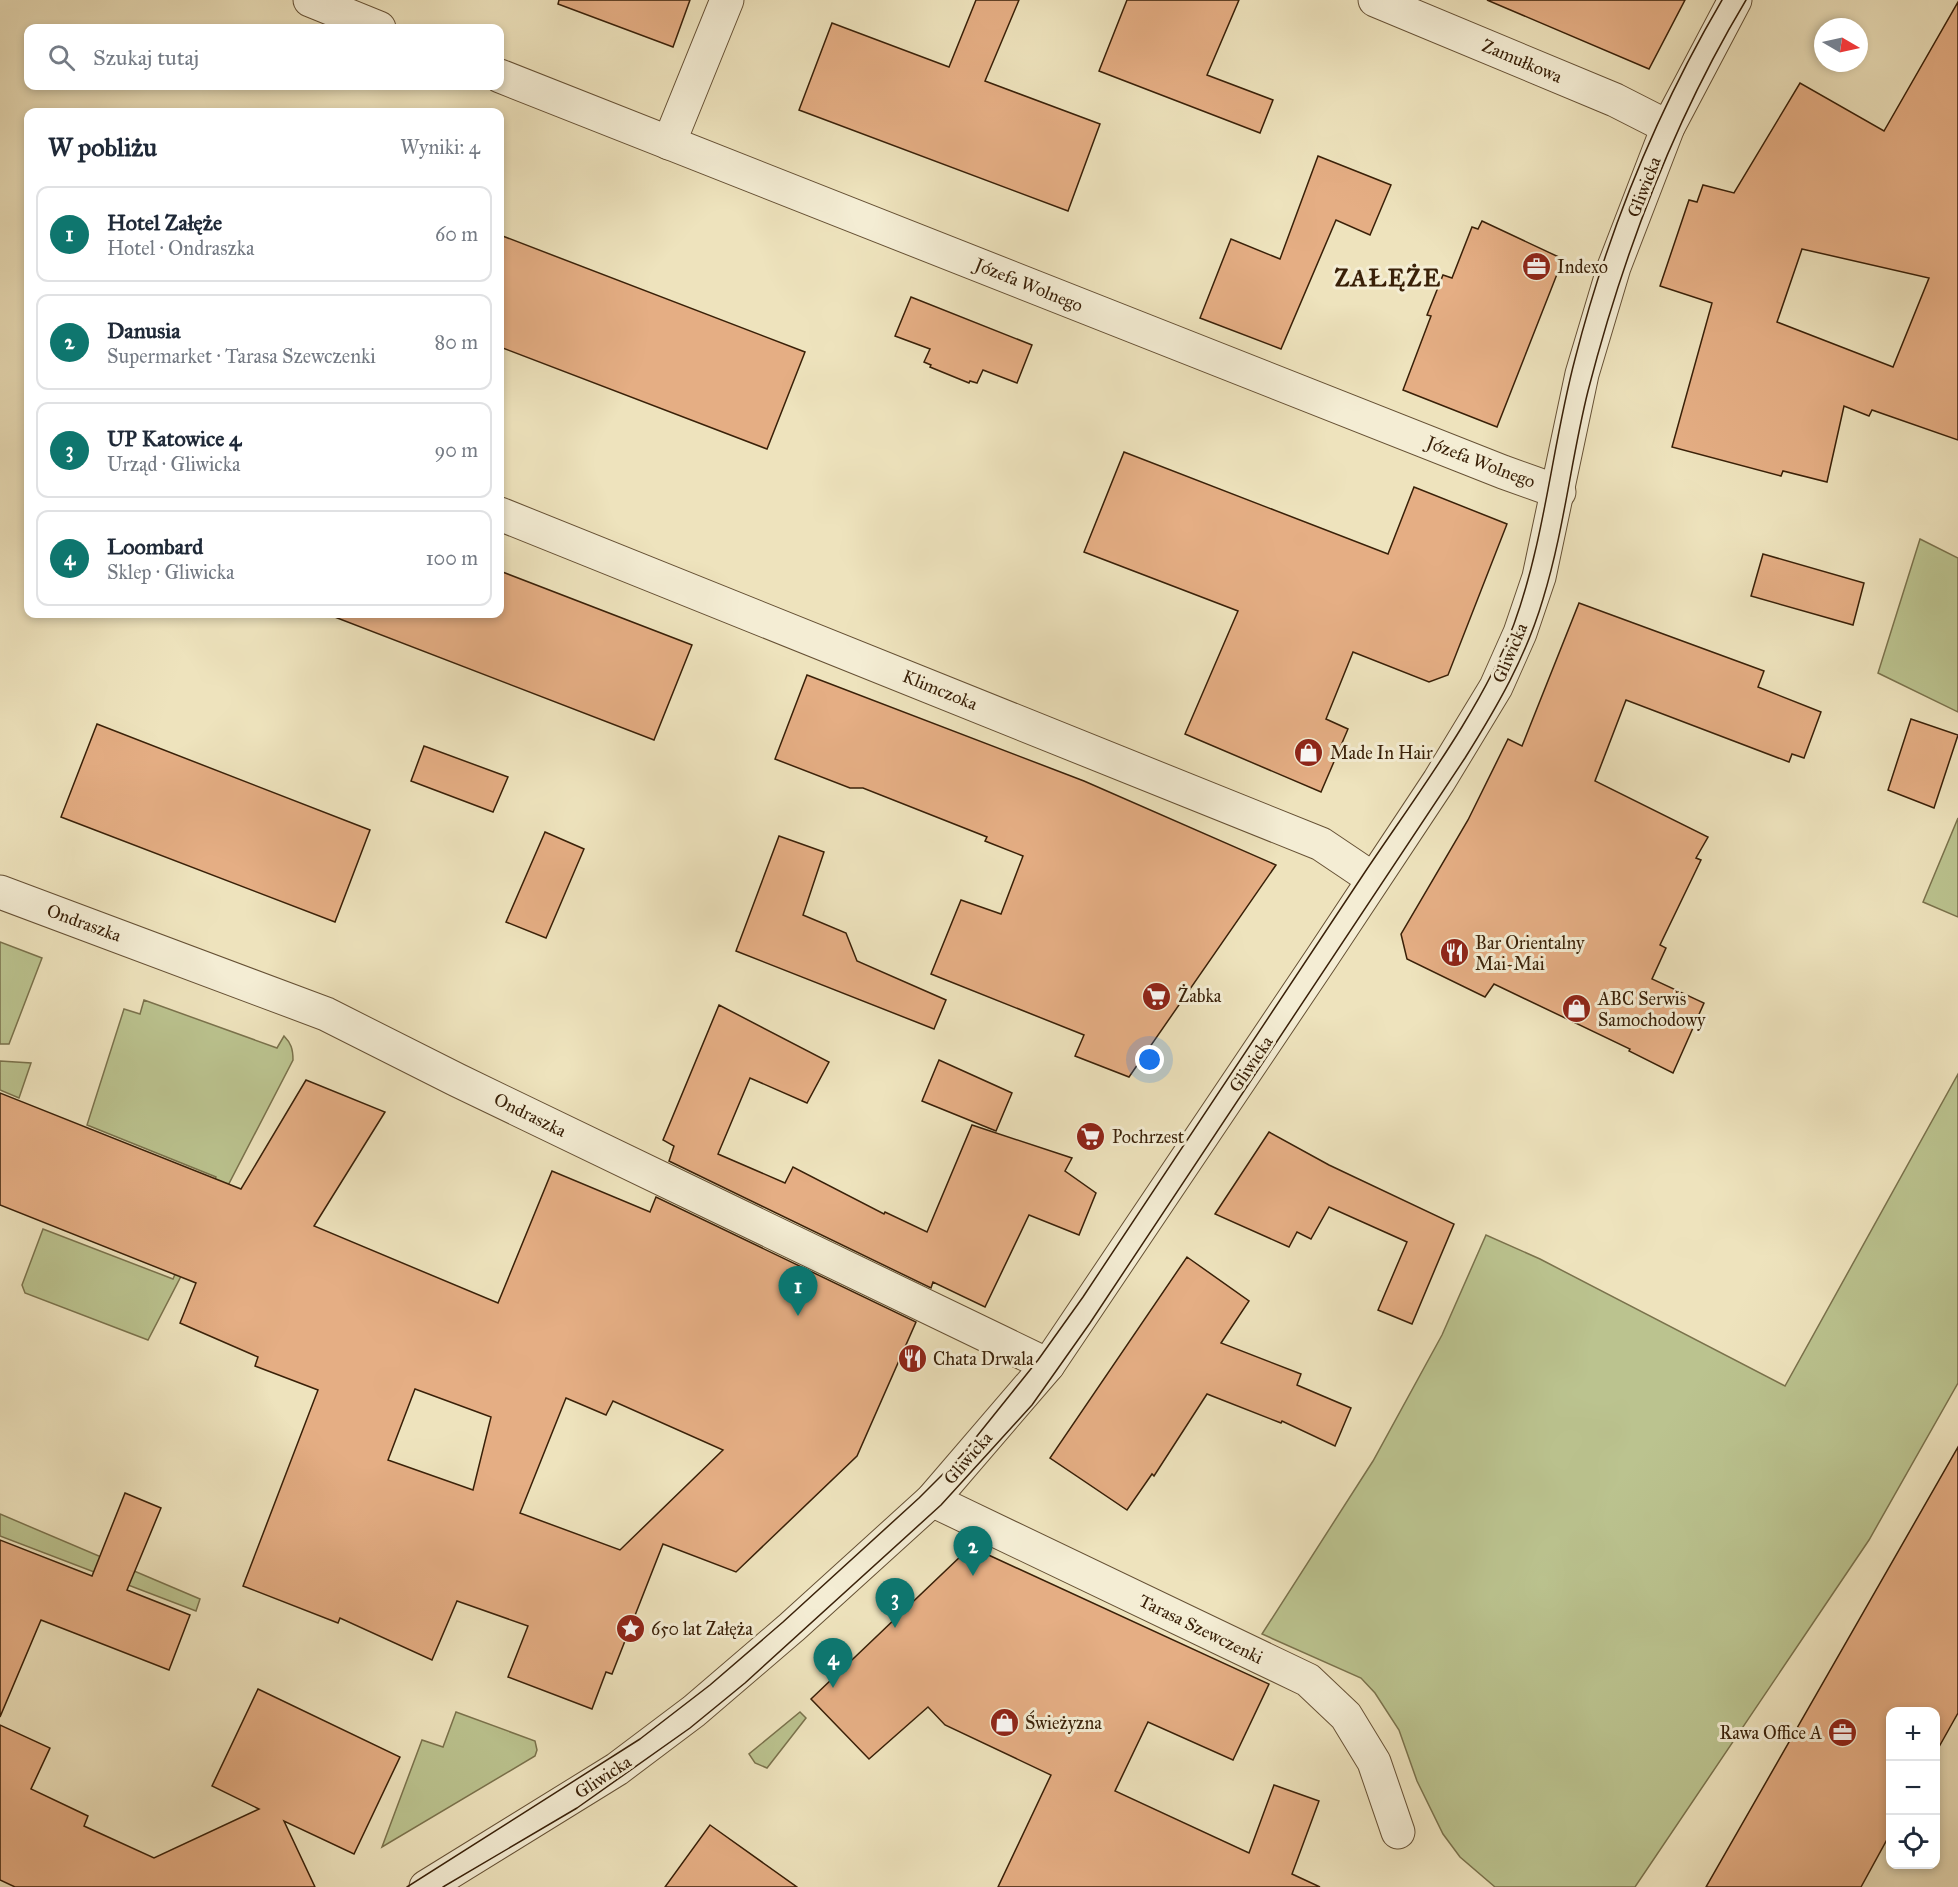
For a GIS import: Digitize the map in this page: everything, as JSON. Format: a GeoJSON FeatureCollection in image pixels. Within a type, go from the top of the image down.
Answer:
{"type":"FeatureCollection","features":[{"type":"Feature","properties":{"kind":"street"},"geometry":{"type":"LineString","coordinates":[[310,0],[369,24]]}},
{"type":"Feature","properties":{"kind":"street"},"geometry":{"type":"LineString","coordinates":[[669,143],[727,0]]}},
{"type":"Feature","properties":{"kind":"street","name":"Zamułkowa"},"geometry":{"type":"LineString","coordinates":[[1375,0],[1615,100],[1668,126]]}},
{"type":"Feature","properties":{"kind":"street","name":"Gliwicka"},"geometry":{"type":"LineString","coordinates":[[426,1887],[617,1769],[681,1721],[792,1627],[932,1500],[1048,1365],[1439,781],[1496,687],[1520,633],[1539,577],[1559,492],[1582,374],[1604,299],[1668,126],[1735,0]]}},
{"type":"Feature","properties":{"kind":"street","name":"Józefa Wolnego"},"geometry":{"type":"LineString","coordinates":[[504,78],[1559,492]]}},
{"type":"Feature","properties":{"kind":"street","name":"Klimczoka"},"geometry":{"type":"LineString","coordinates":[[504,516],[1321,844],[1373,879]]}},
{"type":"Feature","properties":{"kind":"street","name":"Ondraszka"},"geometry":{"type":"LineString","coordinates":[[0,892],[326,1014],[457,1080],[1048,1365]]}},
{"type":"Feature","properties":{"kind":"street","name":"Tarasa Szewczenki"},"geometry":{"type":"LineString","coordinates":[[932,1500],[1308,1680],[1346,1716],[1374,1762],[1398,1833]]}},
{"type":"Feature","properties":{"kind":"green space"},"geometry":{"type":"Polygon","coordinates":[[[1920,539],[1958,558],[1958,712],[1878,673],[1920,539]]]}},
{"type":"Feature","properties":{"kind":"green space"},"geometry":{"type":"Polygon","coordinates":[[[1958,818],[1958,917],[1923,902],[1958,818]]]}},
{"type":"Feature","properties":{"kind":"green space"},"geometry":{"type":"Polygon","coordinates":[[[0,942],[42,958],[9,1044],[0,1044],[0,942]]]}},
{"type":"Feature","properties":{"kind":"green space"},"geometry":{"type":"Polygon","coordinates":[[[144,1000],[277,1048],[284,1036],[293,1053],[293,1060],[148,1340],[25,1293],[22,1285],[43,1229],[173,1279],[216,1177],[87,1125],[124,1009],[140,1014],[144,1000]]]}},
{"type":"Feature","properties":{"kind":"green space"},"geometry":{"type":"Polygon","coordinates":[[[0,1061],[31,1063],[19,1098],[0,1090],[0,1061]]]}},
{"type":"Feature","properties":{"kind":"green space"},"geometry":{"type":"Polygon","coordinates":[[[1958,1074],[1958,1383],[1869,1540],[1635,1887],[1495,1887],[1460,1857],[1443,1834],[1417,1781],[1399,1730],[1375,1693],[1361,1678],[1262,1634],[1373,1461],[1442,1335],[1486,1235],[1540,1259],[1785,1386],[1958,1074]]]}},
{"type":"Feature","properties":{"kind":"green space"},"geometry":{"type":"Polygon","coordinates":[[[0,1514],[200,1599],[196,1611],[0,1536],[0,1514]]]}},
{"type":"Feature","properties":{"kind":"green space"},"geometry":{"type":"Polygon","coordinates":[[[456,1712],[535,1741],[537,1750],[535,1756],[382,1847],[422,1740],[443,1747],[456,1712]]]}},
{"type":"Feature","properties":{"kind":"green space"},"geometry":{"type":"Polygon","coordinates":[[[800,1712],[806,1718],[767,1768],[755,1763],[749,1754],[800,1712]]]}},
{"type":"Feature","properties":{"kind":"building"},"geometry":{"type":"Polygon","coordinates":[[[559,0],[690,0],[673,47],[558,4],[559,0]]]}},
{"type":"Feature","properties":{"kind":"building"},"geometry":{"type":"Polygon","coordinates":[[[976,0],[1019,0],[985,81],[1100,124],[1068,211],[799,110],[832,23],[949,67],[976,0]]]}},
{"type":"Feature","properties":{"kind":"building"},"geometry":{"type":"Polygon","coordinates":[[[1127,0],[1239,0],[1207,75],[1273,100],[1260,133],[1099,71],[1127,0]]]}},
{"type":"Feature","properties":{"kind":"building"},"geometry":{"type":"Polygon","coordinates":[[[1487,0],[1685,0],[1649,69],[1487,0]]]}},
{"type":"Feature","properties":{"kind":"building"},"geometry":{"type":"Polygon","coordinates":[[[1958,2],[1958,440],[1872,410],[1869,416],[1844,406],[1827,482],[1783,471],[1781,476],[1672,447],[1712,303],[1660,286],[1689,200],[1697,202],[1703,185],[1734,193],[1800,83],[1884,131],[1958,2]],[[1802,249],[1777,322],[1893,367],[1929,278],[1802,249]]]}},
{"type":"Feature","properties":{"kind":"building"},"geometry":{"type":"Polygon","coordinates":[[[1318,156],[1391,185],[1370,235],[1336,220],[1281,349],[1200,318],[1231,239],[1280,259],[1318,156]]]}},
{"type":"Feature","properties":{"kind":"building"},"geometry":{"type":"Polygon","coordinates":[[[1482,221],[1563,259],[1497,427],[1403,390],[1431,316],[1427,315],[1443,275],[1452,278],[1472,227],[1478,229],[1482,221]]]}},
{"type":"Feature","properties":{"kind":"building"},"geometry":{"type":"Polygon","coordinates":[[[504,237],[805,352],[767,449],[504,349],[504,237]]]}},
{"type":"Feature","properties":{"kind":"building"},"geometry":{"type":"Polygon","coordinates":[[[911,297],[1032,345],[1017,383],[983,370],[977,383],[970,381],[969,383],[930,367],[931,365],[924,362],[930,349],[895,336],[911,297]]]}},
{"type":"Feature","properties":{"kind":"building"},"geometry":{"type":"Polygon","coordinates":[[[1124,452],[1388,554],[1414,487],[1507,524],[1448,675],[1429,682],[1353,652],[1326,719],[1348,729],[1321,792],[1185,734],[1238,611],[1084,552],[1124,452]]]}},
{"type":"Feature","properties":{"kind":"building"},"geometry":{"type":"Polygon","coordinates":[[[1763,554],[1864,583],[1853,625],[1751,596],[1763,554]]]}},
{"type":"Feature","properties":{"kind":"building"},"geometry":{"type":"Polygon","coordinates":[[[504,573],[692,645],[654,740],[337,618],[504,618],[504,573]]]}},
{"type":"Feature","properties":{"kind":"building"},"geometry":{"type":"Polygon","coordinates":[[[1579,603],[1764,671],[1758,687],[1821,712],[1804,758],[1792,754],[1789,762],[1626,700],[1595,781],[1708,837],[1696,858],[1701,860],[1660,945],[1666,948],[1652,979],[1704,1003],[1673,1073],[1629,1051],[1630,1049],[1494,984],[1485,997],[1407,959],[1401,934],[1468,820],[1508,739],[1522,746],[1579,603]]]}},
{"type":"Feature","properties":{"kind":"building"},"geometry":{"type":"Polygon","coordinates":[[[807,675],[1084,781],[1276,865],[1129,1077],[1075,1056],[1084,1035],[931,974],[961,900],[1001,914],[1023,856],[985,841],[987,837],[863,788],[850,788],[775,759],[807,675]]]}},
{"type":"Feature","properties":{"kind":"building"},"geometry":{"type":"Polygon","coordinates":[[[1911,719],[1958,735],[1934,808],[1888,790],[1911,719]]]}},
{"type":"Feature","properties":{"kind":"building"},"geometry":{"type":"Polygon","coordinates":[[[97,724],[370,830],[335,922],[61,817],[97,724]]]}},
{"type":"Feature","properties":{"kind":"building"},"geometry":{"type":"Polygon","coordinates":[[[424,746],[508,777],[493,812],[411,781],[424,746]]]}},
{"type":"Feature","properties":{"kind":"building"},"geometry":{"type":"Polygon","coordinates":[[[545,832],[584,849],[546,938],[506,922],[545,832]]]}},
{"type":"Feature","properties":{"kind":"building"},"geometry":{"type":"Polygon","coordinates":[[[779,836],[824,852],[803,915],[846,933],[857,961],[946,1000],[934,1029],[736,951],[779,836]]]}},
{"type":"Feature","properties":{"kind":"building"},"geometry":{"type":"Polygon","coordinates":[[[719,1005],[829,1062],[807,1103],[750,1078],[718,1154],[785,1183],[793,1167],[884,1214],[885,1212],[927,1232],[972,1125],[1072,1158],[1065,1171],[1096,1193],[1079,1235],[1029,1215],[985,1307],[933,1282],[931,1288],[669,1161],[674,1146],[663,1140],[719,1005]]]}},
{"type":"Feature","properties":{"kind":"building"},"geometry":{"type":"Polygon","coordinates":[[[939,1060],[1012,1093],[996,1131],[922,1101],[939,1060]]]}},
{"type":"Feature","properties":{"kind":"building"},"geometry":{"type":"Polygon","coordinates":[[[306,1080],[385,1112],[314,1226],[498,1303],[552,1171],[650,1212],[656,1197],[916,1322],[857,1456],[736,1572],[663,1544],[612,1674],[606,1672],[592,1709],[508,1677],[528,1626],[457,1601],[432,1660],[340,1618],[338,1623],[243,1586],[318,1390],[255,1366],[258,1357],[180,1323],[196,1283],[0,1205],[0,1093],[241,1189],[306,1080]],[[415,1389],[388,1460],[473,1490],[491,1417],[415,1389]],[[566,1398],[520,1513],[620,1550],[723,1450],[613,1401],[606,1415],[566,1398]]]}},
{"type":"Feature","properties":{"kind":"building"},"geometry":{"type":"Polygon","coordinates":[[[1269,1132],[1329,1165],[1454,1224],[1412,1324],[1378,1310],[1407,1242],[1329,1207],[1311,1239],[1297,1232],[1289,1247],[1215,1214],[1269,1132]]]}},
{"type":"Feature","properties":{"kind":"building"},"geometry":{"type":"Polygon","coordinates":[[[1187,1257],[1249,1301],[1221,1343],[1301,1374],[1297,1385],[1351,1408],[1335,1446],[1282,1421],[1281,1423],[1207,1394],[1154,1476],[1152,1474],[1127,1510],[1050,1458],[1187,1257]]]}},
{"type":"Feature","properties":{"kind":"building","name":"Rawa Office A"},"geometry":{"type":"Polygon","coordinates":[[[1958,1447],[1958,1713],[1940,1745],[1940,1707],[1886,1707],[1886,1841],[1861,1887],[1706,1887],[1958,1447]]]}},
{"type":"Feature","properties":{"kind":"building"},"geometry":{"type":"Polygon","coordinates":[[[125,1493],[161,1508],[127,1590],[190,1615],[169,1670],[41,1620],[0,1717],[0,1540],[92,1576],[125,1493]]]}},
{"type":"Feature","properties":{"kind":"building"},"geometry":{"type":"Polygon","coordinates":[[[982,1552],[1269,1684],[1233,1760],[1148,1722],[1115,1791],[1249,1853],[1274,1785],[1319,1801],[1292,1874],[1320,1887],[998,1887],[1051,1775],[945,1725],[928,1707],[869,1759],[811,1699],[962,1555],[982,1552]]]}},
{"type":"Feature","properties":{"kind":"building"},"geometry":{"type":"Polygon","coordinates":[[[258,1689],[400,1757],[354,1854],[284,1821],[315,1887],[15,1887],[0,1880],[0,1725],[50,1748],[31,1789],[88,1816],[84,1826],[154,1858],[259,1809],[212,1786],[258,1689]]]}},
{"type":"Feature","properties":{"kind":"building"},"geometry":{"type":"Polygon","coordinates":[[[710,1825],[797,1887],[665,1887],[710,1825]]]}},
{"type":"Feature","properties":{"kind":"tram line"},"geometry":{"type":"LineString","coordinates":[[407,1887],[640,1739],[710,1685],[783,1622],[919,1498],[961,1456],[1038,1360],[1083,1297],[1446,753],[1501,656],[1525,592],[1541,526],[1567,392],[1602,266],[1655,129],[1698,42],[1722,0]]}},
{"type":"Feature","properties":{"kind":"tram line"},"geometry":{"type":"LineString","coordinates":[[443,1887],[577,1808],[690,1728],[745,1683],[941,1505],[1032,1405],[1090,1323],[1465,758],[1510,681],[1543,599],[1562,521],[1588,391],[1634,239],[1696,93],[1746,0]]}},
{"type":"Feature","properties":{"kind":"place","name":"Indexo"},"geometry":{"type":"Point","coordinates":[1536,267]}},
{"type":"Feature","properties":{"kind":"place","name":"Made In Hair"},"geometry":{"type":"Point","coordinates":[1309,753]}},
{"type":"Feature","properties":{"kind":"place","name":"Bar Orientalny Mai-Mai"},"geometry":{"type":"Point","coordinates":[1454,953]}},
{"type":"Feature","properties":{"kind":"place","name":"Żabka"},"geometry":{"type":"Point","coordinates":[1157,996]}},
{"type":"Feature","properties":{"kind":"place","name":"ABC Serwis Samochodowy"},"geometry":{"type":"Point","coordinates":[1577,1009]}},
{"type":"Feature","properties":{"kind":"place","name":"Pochrzest"},"geometry":{"type":"Point","coordinates":[1091,1137]}},
{"type":"Feature","properties":{"kind":"place","name":"Hotel Załęże"},"geometry":{"type":"Point","coordinates":[798,1316]}},
{"type":"Feature","properties":{"kind":"place","name":"Chata Drwala"},"geometry":{"type":"Point","coordinates":[912,1359]}},
{"type":"Feature","properties":{"kind":"place","name":"Danusia"},"geometry":{"type":"Point","coordinates":[973,1576]}},
{"type":"Feature","properties":{"kind":"place","name":"UP Katowice 4"},"geometry":{"type":"Point","coordinates":[895,1628]}},
{"type":"Feature","properties":{"kind":"place","name":"650 lat Załęża"},"geometry":{"type":"Point","coordinates":[630,1629]}},
{"type":"Feature","properties":{"kind":"place","name":"Loombard"},"geometry":{"type":"Point","coordinates":[833,1688]}},
{"type":"Feature","properties":{"kind":"place","name":"Świeżyzna"},"geometry":{"type":"Point","coordinates":[1004,1723]}},
{"type":"Feature","properties":{"kind":"place","name":"Rawa Office A"},"geometry":{"type":"Point","coordinates":[1843,1733]}},
{"type":"Feature","properties":{"kind":"district","name":"ZAŁĘŻE"},"geometry":{"type":"Point","coordinates":[1388,278]}}]}
